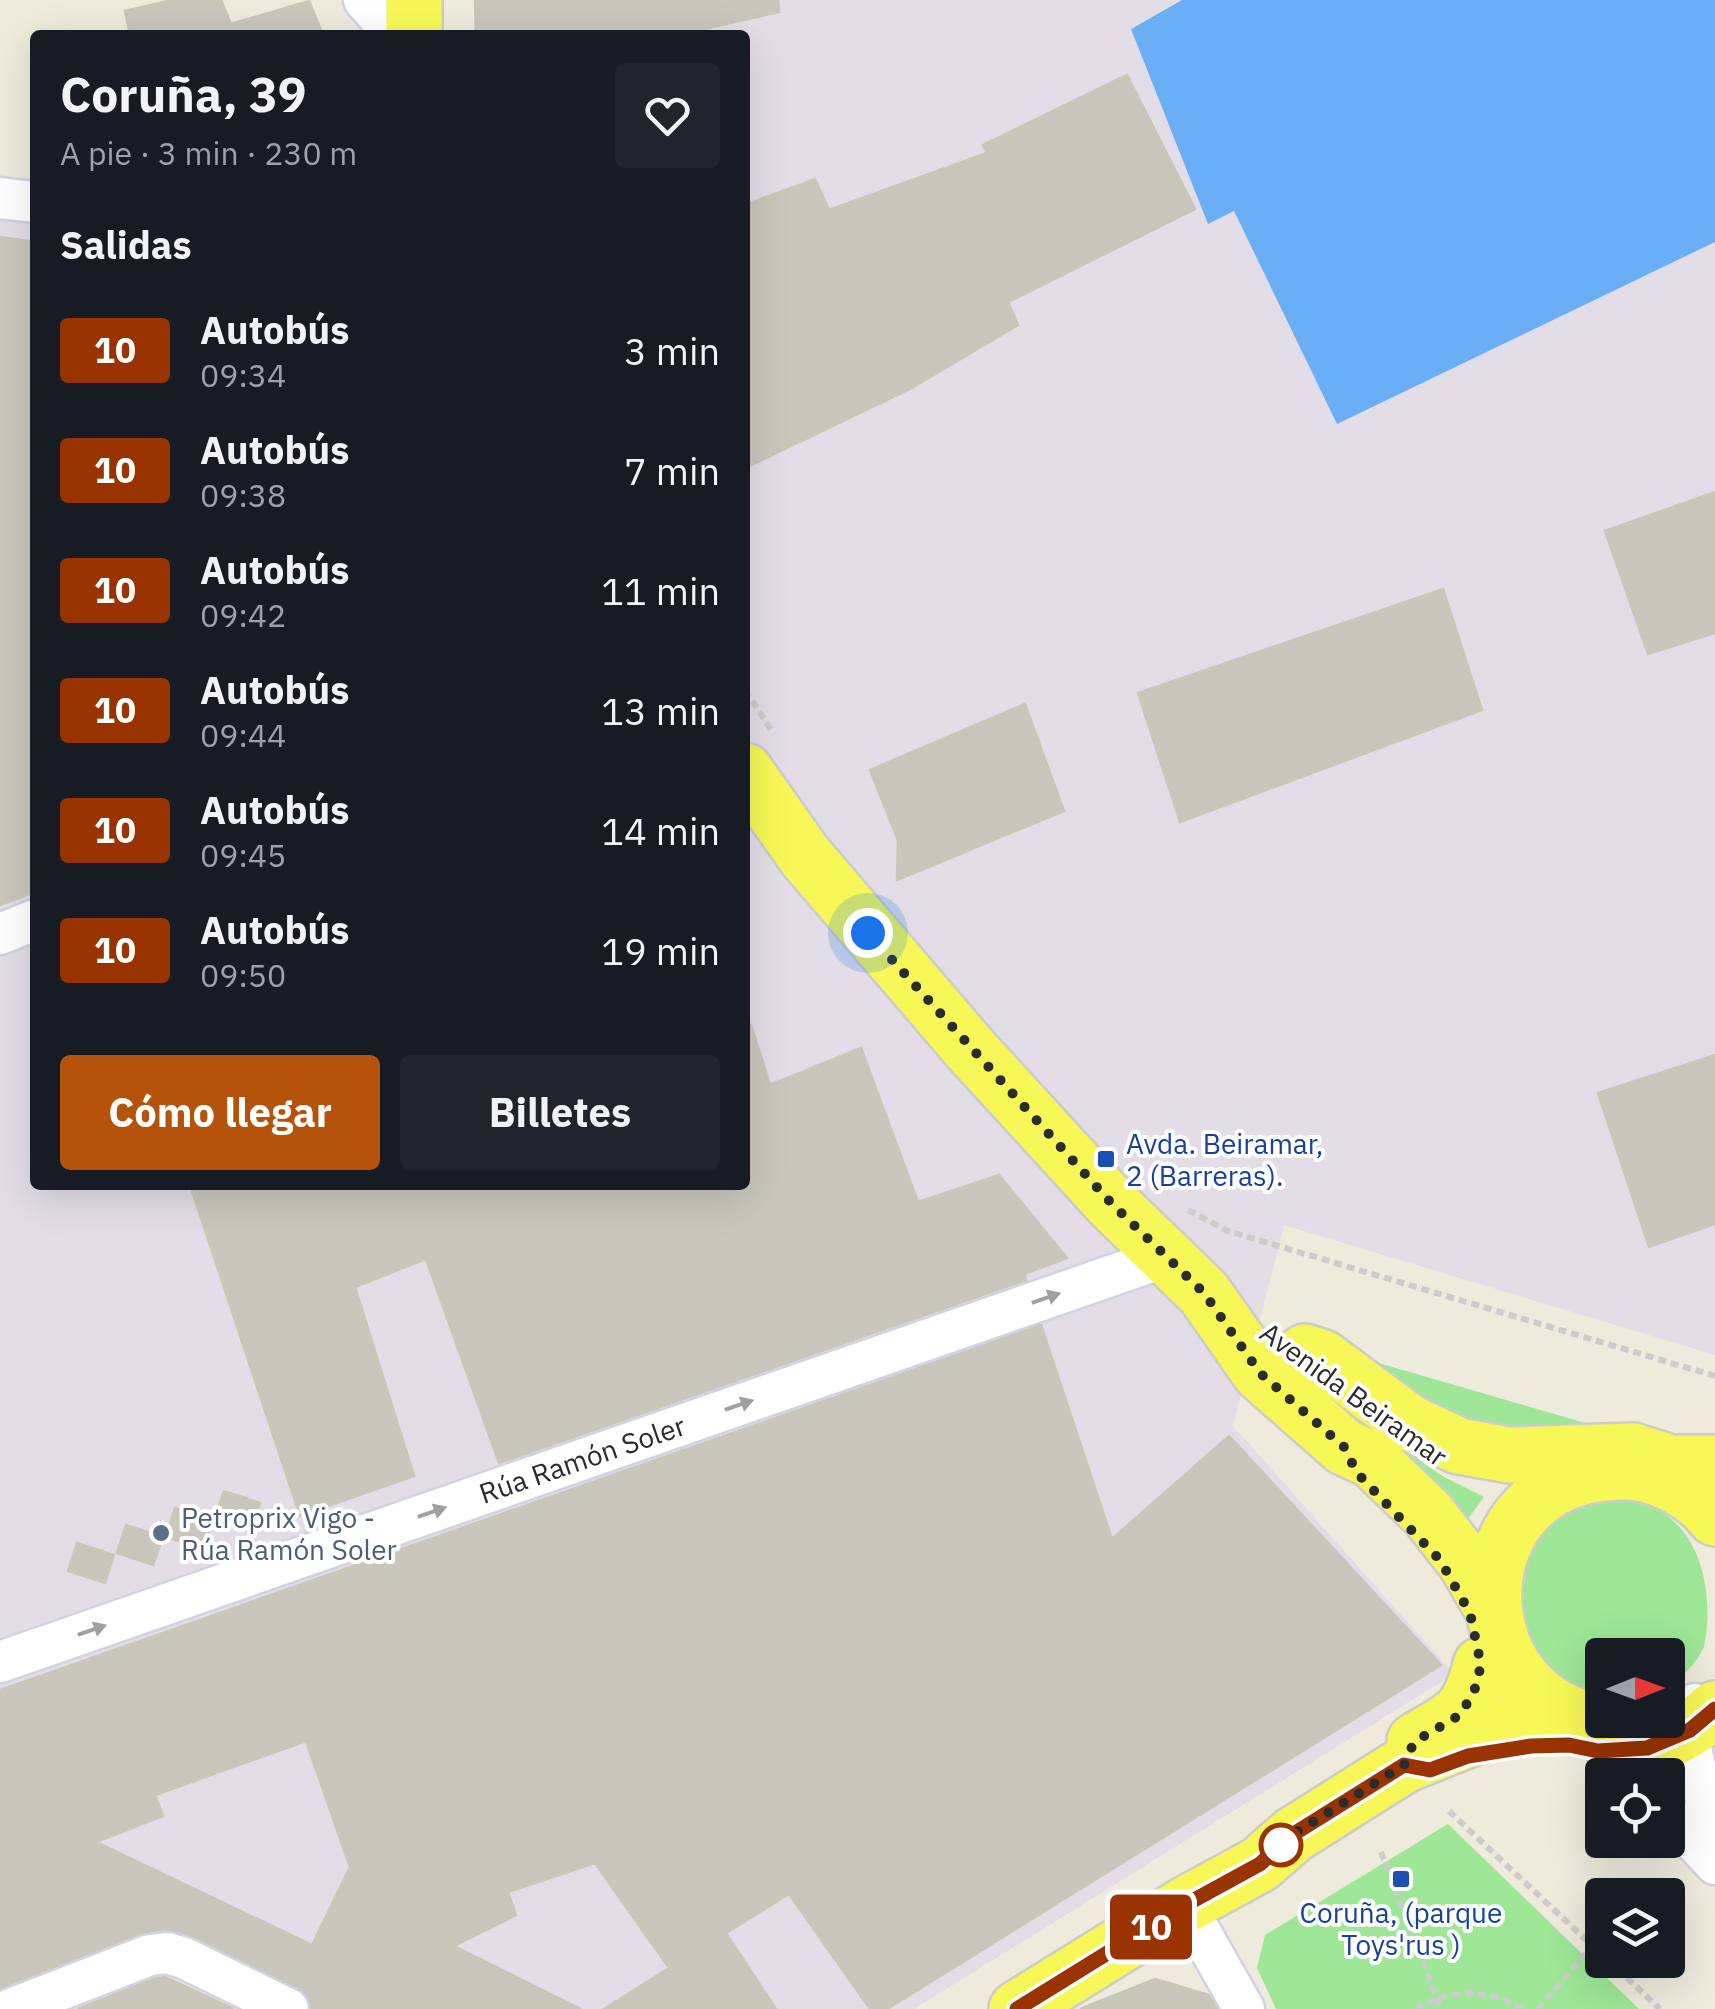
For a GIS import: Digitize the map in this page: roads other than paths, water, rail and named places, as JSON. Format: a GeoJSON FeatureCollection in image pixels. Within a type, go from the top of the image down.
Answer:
{"type":"FeatureCollection","features":[{"type":"Feature","properties":{"kind":"main road"},"geometry":{"type":"LineString","coordinates":[[414,0],[414,30]]}},
{"type":"Feature","properties":{"kind":"main road","name":"Avenida Beiramar"},"geometry":{"type":"LineString","coordinates":[[750,778],[805,856],[890,958],[1099,1190],[1186,1253],[1283,1362],[1344,1447],[1372,1460],[1428,1514],[1479,1616]]}},
{"type":"Feature","properties":{"kind":"main road"},"geometry":{"type":"LineString","coordinates":[[1283,1362],[1323,1358],[1410,1422],[1459,1446],[1509,1455],[1633,1451],[1671,1462],[1709,1490]]}},
{"type":"Feature","properties":{"kind":"main road","name":"Avenida Beiramar"},"geometry":{"type":"LineString","coordinates":[[1283,1362],[1313,1369],[1416,1446],[1460,1471],[1511,1480],[1570,1480],[1600,1472],[1632,1472],[1709,1490]]}},
{"type":"Feature","properties":{"kind":"main road"},"geometry":{"type":"LineString","coordinates":[[1017,2009],[1185,1905],[1260,1864],[1292,1835],[1404,1765],[1414,1742],[1460,1715],[1474,1692],[1479,1616],[1508,1534],[1524,1512],[1570,1480]]}},
{"type":"Feature","properties":{"kind":"main road"},"geometry":{"type":"LineString","coordinates":[[1479,1616],[1517,1674],[1577,1740]]}},
{"type":"Feature","properties":{"kind":"main road"},"geometry":{"type":"LineString","coordinates":[[1404,1765],[1430,1770],[1468,1756],[1577,1740],[1591,1722],[1620,1724],[1690,1707]]}},
{"type":"Feature","properties":{"kind":"street"},"geometry":{"type":"LineString","coordinates":[[364,0],[391,30]]}},
{"type":"Feature","properties":{"kind":"street"},"geometry":{"type":"LineString","coordinates":[[0,198],[30,201]]}},
{"type":"Feature","properties":{"kind":"street"},"geometry":{"type":"LineString","coordinates":[[0,934],[30,922]]}},
{"type":"Feature","properties":{"kind":"street","name":"Rúa Ramón Soler"},"geometry":{"type":"LineString","coordinates":[[0,1662],[1186,1253]]}},
{"type":"Feature","properties":{"kind":"street"},"geometry":{"type":"LineString","coordinates":[[1690,1707],[1701,1788],[1715,1820]]}},
{"type":"Feature","properties":{"kind":"street"},"geometry":{"type":"LineString","coordinates":[[1685,1831],[1715,1864]]}},
{"type":"Feature","properties":{"kind":"street"},"geometry":{"type":"LineString","coordinates":[[1185,1905],[1244,2009]]}},
{"type":"Feature","properties":{"kind":"street"},"geometry":{"type":"LineString","coordinates":[[11,2009],[167,1953],[288,2009]]}},
{"type":"Feature","properties":{"kind":"water"},"geometry":{"type":"Polygon","coordinates":[[[1182,0],[1715,0],[1715,242],[1337,424],[1234,211],[1208,224],[1131,29],[1182,0]]]}},
{"type":"Feature","properties":{"kind":"place","name":"Avda. Beiramar, 2 (Barreras)."},"geometry":{"type":"Point","coordinates":[1106,1159]}},
{"type":"Feature","properties":{"kind":"place","name":"Petroprix Vigo - Rúa Ramón Soler"},"geometry":{"type":"Point","coordinates":[161,1533]}},
{"type":"Feature","properties":{"kind":"place","name":"Coruña, (parque Toys'rus )"},"geometry":{"type":"Point","coordinates":[1401,1879]}}]}
